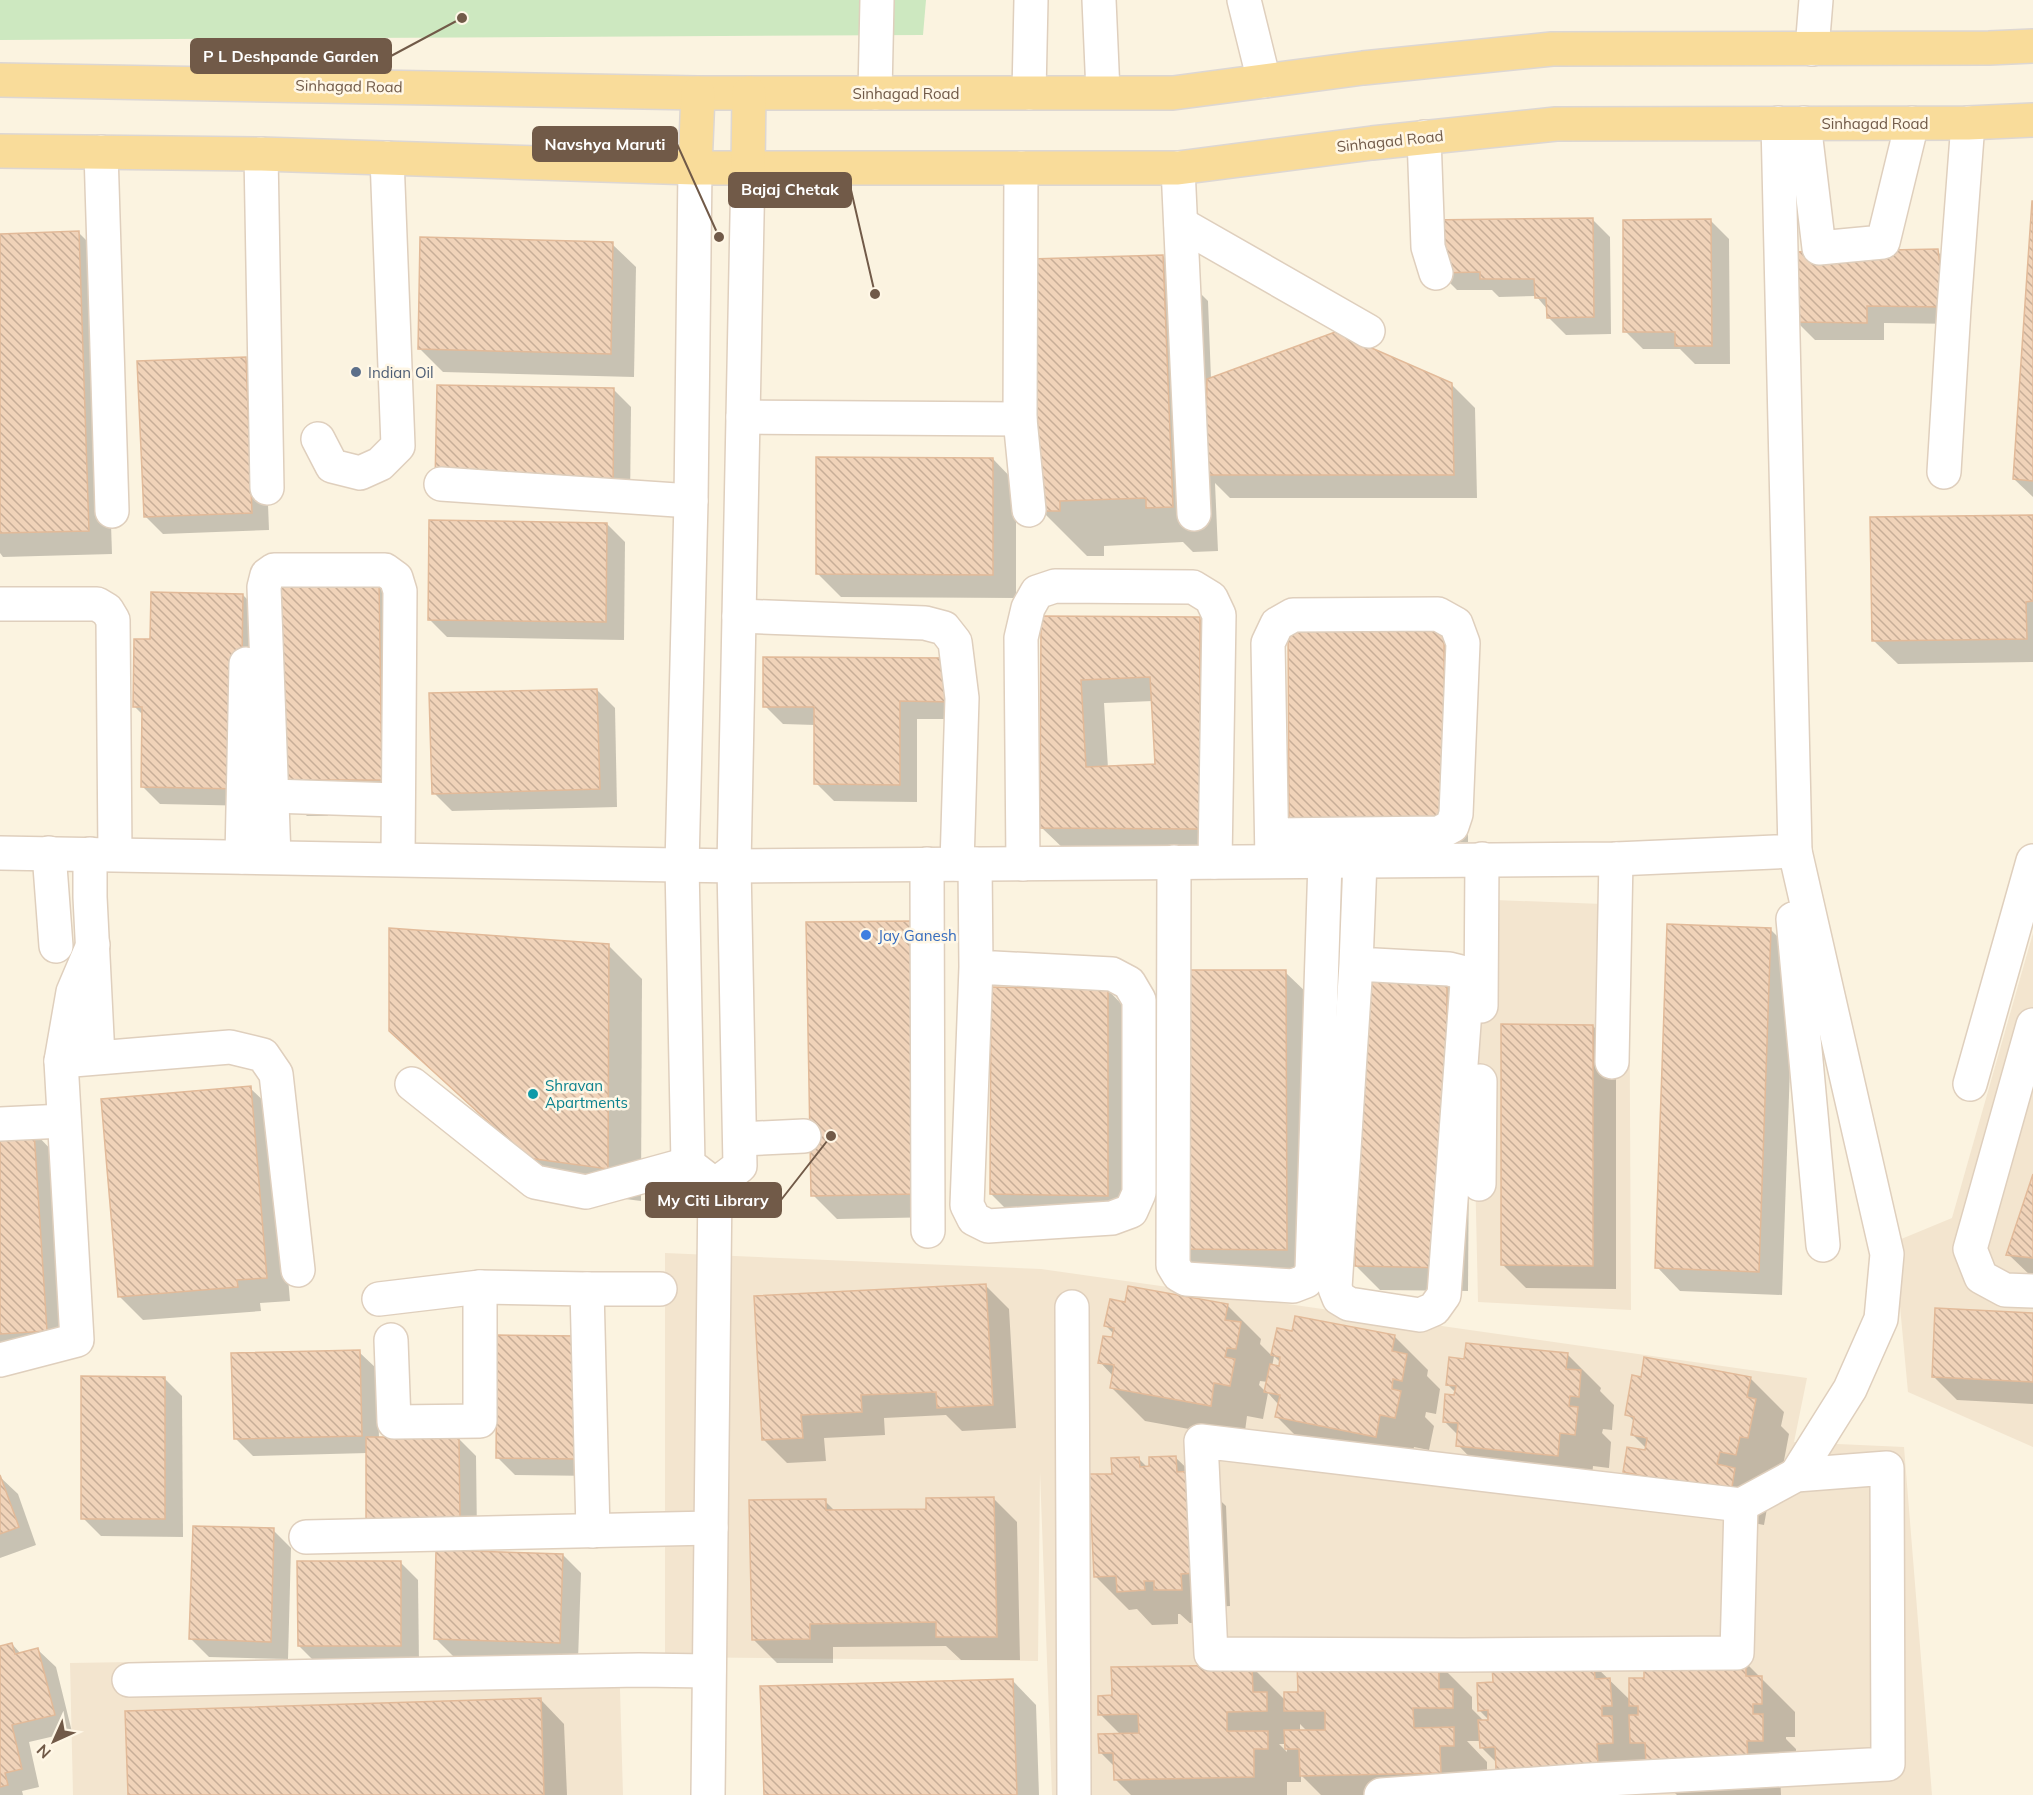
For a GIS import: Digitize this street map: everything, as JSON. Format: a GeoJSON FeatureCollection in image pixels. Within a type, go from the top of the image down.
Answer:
{"type":"FeatureCollection","features":[{"type":"Feature","properties":{"kind":"main road","name":"Sinhagad Road"},"geometry":{"type":"LineString","coordinates":[[0,80],[698,93],[1173,93],[1363,68],[1552,49],[2033,46]]}},
{"type":"Feature","properties":{"kind":"main road"},"geometry":{"type":"LineString","coordinates":[[695,168],[698,93]]}},
{"type":"Feature","properties":{"kind":"main road"},"geometry":{"type":"LineString","coordinates":[[748,168],[749,93]]}},
{"type":"Feature","properties":{"kind":"main road","name":"Sinhagad Road"},"geometry":{"type":"LineString","coordinates":[[0,151],[261,154],[695,168],[1178,168],[1424,137],[1556,124],[1968,123],[2033,120]]}},
{"type":"Feature","properties":{"kind":"street"},"geometry":{"type":"LineString","coordinates":[[875,93],[877,0]]}},
{"type":"Feature","properties":{"kind":"street"},"geometry":{"type":"LineString","coordinates":[[1029,93],[1031,0]]}},
{"type":"Feature","properties":{"kind":"street"},"geometry":{"type":"LineString","coordinates":[[1099,0],[1103,92]]}},
{"type":"Feature","properties":{"kind":"street"},"geometry":{"type":"LineString","coordinates":[[1244,0],[1264,81]]}},
{"type":"Feature","properties":{"kind":"street"},"geometry":{"type":"LineString","coordinates":[[1812,48],[1816,0]]}},
{"type":"Feature","properties":{"kind":"street"},"geometry":{"type":"LineString","coordinates":[[1791,123],[1819,248],[1883,242],[1912,123]]}},
{"type":"Feature","properties":{"kind":"street"},"geometry":{"type":"LineString","coordinates":[[1791,123],[1795,851],[1792,914],[1823,1245]]}},
{"type":"Feature","properties":{"kind":"street"},"geometry":{"type":"LineString","coordinates":[[1944,472],[1968,123]]}},
{"type":"Feature","properties":{"kind":"street"},"geometry":{"type":"LineString","coordinates":[[1424,137],[1428,247],[1436,273]]}},
{"type":"Feature","properties":{"kind":"street"},"geometry":{"type":"LineString","coordinates":[[101,152],[112,511]]}},
{"type":"Feature","properties":{"kind":"street"},"geometry":{"type":"LineString","coordinates":[[261,154],[267,488]]}},
{"type":"Feature","properties":{"kind":"street"},"geometry":{"type":"LineString","coordinates":[[318,439],[332,466],[360,473],[380,464],[398,446],[387,158]]}},
{"type":"Feature","properties":{"kind":"street"},"geometry":{"type":"LineString","coordinates":[[688,1164],[682,865],[691,501],[695,168]]}},
{"type":"Feature","properties":{"kind":"street"},"geometry":{"type":"LineString","coordinates":[[715,1185],[740,1166],[734,866],[748,168]]}},
{"type":"Feature","properties":{"kind":"street"},"geometry":{"type":"LineString","coordinates":[[1021,168],[1020,419],[1029,510]]}},
{"type":"Feature","properties":{"kind":"street"},"geometry":{"type":"LineString","coordinates":[[1178,168],[1194,513]]}},
{"type":"Feature","properties":{"kind":"street"},"geometry":{"type":"LineString","coordinates":[[1181,224],[1368,331]]}},
{"type":"Feature","properties":{"kind":"street"},"geometry":{"type":"LineString","coordinates":[[743,417],[1020,419]]}},
{"type":"Feature","properties":{"kind":"street"},"geometry":{"type":"LineString","coordinates":[[441,484],[691,501]]}},
{"type":"Feature","properties":{"kind":"street"},"geometry":{"type":"LineString","coordinates":[[258,857],[271,796],[264,587],[267,575],[274,570],[385,570],[396,578],[400,591],[398,859]]}},
{"type":"Feature","properties":{"kind":"street"},"geometry":{"type":"LineString","coordinates":[[1023,864],[1022,638],[1028,608],[1037,592],[1055,586],[1193,587],[1211,598],[1218,615],[1219,625],[1215,862]]}},
{"type":"Feature","properties":{"kind":"street"},"geometry":{"type":"LineString","coordinates":[[0,604],[98,604],[107,610],[113,620],[111,854]]}},
{"type":"Feature","properties":{"kind":"street"},"geometry":{"type":"LineString","coordinates":[[0,1360],[78,1340],[61,1060],[73,992],[93,945],[111,854],[130,609]]}},
{"type":"Feature","properties":{"kind":"street"},"geometry":{"type":"LineString","coordinates":[[247,609],[258,857]]}},
{"type":"Feature","properties":{"kind":"street"},"geometry":{"type":"LineString","coordinates":[[0,853],[734,866],[1215,862],[1272,848],[1439,833],[1452,826],[1456,814],[1463,643],[1456,624],[1438,614],[1293,615],[1277,624],[1268,643],[1272,848]]}},
{"type":"Feature","properties":{"kind":"street"},"geometry":{"type":"LineString","coordinates":[[739,616],[924,622],[944,628],[955,642],[962,698],[928,1231]]}},
{"type":"Feature","properties":{"kind":"street"},"geometry":{"type":"LineString","coordinates":[[271,796],[397,800]]}},
{"type":"Feature","properties":{"kind":"street"},"geometry":{"type":"LineString","coordinates":[[1272,848],[1325,861],[1616,858],[1795,851]]}},
{"type":"Feature","properties":{"kind":"street"},"geometry":{"type":"LineString","coordinates":[[1795,851],[1887,1254],[1881,1319],[1850,1389],[1796,1475]]}},
{"type":"Feature","properties":{"kind":"street"},"geometry":{"type":"LineString","coordinates":[[49,853],[56,946]]}},
{"type":"Feature","properties":{"kind":"street"},"geometry":{"type":"LineString","coordinates":[[1612,1062],[1616,858]]}},
{"type":"Feature","properties":{"kind":"street"},"geometry":{"type":"LineString","coordinates":[[1479,1184],[1482,860]]}},
{"type":"Feature","properties":{"kind":"street"},"geometry":{"type":"LineString","coordinates":[[1174,862],[1173,1265],[1179,1275],[1186,1279],[1293,1286],[1306,1281],[1312,1270],[1325,861]]}},
{"type":"Feature","properties":{"kind":"street"},"geometry":{"type":"LineString","coordinates":[[1356,964],[1449,969],[1461,972],[1467,983],[1444,1295],[1434,1309],[1420,1315],[1349,1304],[1339,1298],[1335,1288],[1356,964],[1360,861]]}},
{"type":"Feature","properties":{"kind":"street"},"geometry":{"type":"LineString","coordinates":[[1970,1084],[2033,861]]}},
{"type":"Feature","properties":{"kind":"street"},"geometry":{"type":"LineString","coordinates":[[953,864],[976,967],[967,1205],[974,1219],[988,1226],[1112,1218],[1131,1211],[1139,1193],[1139,1000],[1129,983],[1112,974],[976,967]]}},
{"type":"Feature","properties":{"kind":"street"},"geometry":{"type":"LineString","coordinates":[[93,945],[98,1058]]}},
{"type":"Feature","properties":{"kind":"street"},"geometry":{"type":"LineString","coordinates":[[2033,1025],[1970,1249],[1981,1277],[2005,1290],[2033,1291]]}},
{"type":"Feature","properties":{"kind":"street"},"geometry":{"type":"LineString","coordinates":[[61,1060],[230,1047],[262,1055],[276,1074],[298,1270]]}},
{"type":"Feature","properties":{"kind":"street"},"geometry":{"type":"LineString","coordinates":[[412,1084],[535,1182],[586,1192],[688,1164]]}},
{"type":"Feature","properties":{"kind":"street"},"geometry":{"type":"LineString","coordinates":[[0,1124],[64,1121]]}},
{"type":"Feature","properties":{"kind":"street"},"geometry":{"type":"LineString","coordinates":[[740,1139],[804,1136]]}},
{"type":"Feature","properties":{"kind":"street"},"geometry":{"type":"LineString","coordinates":[[688,1164],[715,1185]]}},
{"type":"Feature","properties":{"kind":"street"},"geometry":{"type":"LineString","coordinates":[[708,1795],[715,1185]]}},
{"type":"Feature","properties":{"kind":"street"},"geometry":{"type":"LineString","coordinates":[[391,1340],[394,1422],[480,1421],[480,1287]]}},
{"type":"Feature","properties":{"kind":"street"},"geometry":{"type":"LineString","coordinates":[[379,1299],[480,1287],[660,1289]]}},
{"type":"Feature","properties":{"kind":"street"},"geometry":{"type":"LineString","coordinates":[[587,1289],[593,1531]]}},
{"type":"Feature","properties":{"kind":"street"},"geometry":{"type":"LineString","coordinates":[[1072,1307],[1074,1795]]}},
{"type":"Feature","properties":{"kind":"street"},"geometry":{"type":"LineString","coordinates":[[1382,1795],[1589,1780],[1888,1764],[1887,1468],[1796,1475],[1741,1505],[1201,1441],[1211,1654],[1737,1653],[1741,1505]]}},
{"type":"Feature","properties":{"kind":"street"},"geometry":{"type":"LineString","coordinates":[[306,1537],[711,1528]]}},
{"type":"Feature","properties":{"kind":"street"},"geometry":{"type":"LineString","coordinates":[[129,1680],[627,1670],[709,1671]]}},
{"type":"Feature","properties":{"kind":"shaded area"},"geometry":{"type":"Polygon","coordinates":[[[1469,899],[1629,905],[1631,1310],[1478,1302],[1469,899]]]}},
{"type":"Feature","properties":{"kind":"shaded area"},"geometry":{"type":"Polygon","coordinates":[[[2033,933],[2033,1447],[1908,1392],[1894,1242],[1952,1218],[2033,933]]]}},
{"type":"Feature","properties":{"kind":"shaded area"},"geometry":{"type":"Polygon","coordinates":[[[665,1253],[1041,1269],[1807,1378],[1794,1442],[1904,1447],[1932,1795],[1052,1795],[1040,1472],[1038,1661],[665,1657],[665,1253]]]}},
{"type":"Feature","properties":{"kind":"shaded area"},"geometry":{"type":"Polygon","coordinates":[[[619,1654],[623,1795],[73,1795],[70,1663],[619,1654]]]}},
{"type":"Feature","properties":{"kind":"green space"},"geometry":{"type":"Polygon","coordinates":[[[0,0],[926,0],[923,35],[0,40],[0,0]]]}},
{"type":"Feature","properties":{"kind":"building"},"geometry":{"type":"Polygon","coordinates":[[[2033,201],[2033,481],[2013,479],[2033,201]]]}},
{"type":"Feature","properties":{"kind":"building"},"geometry":{"type":"Polygon","coordinates":[[[1593,218],[1594,317],[1547,318],[1546,298],[1535,298],[1534,279],[1480,279],[1480,272],[1438,273],[1428,220],[1593,218]]]}},
{"type":"Feature","properties":{"kind":"building"},"geometry":{"type":"Polygon","coordinates":[[[1711,219],[1712,346],[1675,346],[1675,332],[1623,332],[1623,220],[1711,219]]]}},
{"type":"Feature","properties":{"kind":"building"},"geometry":{"type":"Polygon","coordinates":[[[79,231],[89,531],[0,533],[0,234],[79,231]]]}},
{"type":"Feature","properties":{"kind":"building"},"geometry":{"type":"Polygon","coordinates":[[[420,237],[613,242],[611,354],[418,349],[420,237]]]}},
{"type":"Feature","properties":{"kind":"building"},"geometry":{"type":"Polygon","coordinates":[[[1938,249],[1945,307],[1867,306],[1867,323],[1795,322],[1791,252],[1938,249]]]}},
{"type":"Feature","properties":{"kind":"building"},"geometry":{"type":"Polygon","coordinates":[[[1163,255],[1173,507],[1146,508],[1146,498],[1060,501],[1060,511],[1041,511],[1031,259],[1163,255]]]}},
{"type":"Feature","properties":{"kind":"building"},"geometry":{"type":"Polygon","coordinates":[[[1335,332],[1452,383],[1454,475],[1205,475],[1207,379],[1335,332]]]}},
{"type":"Feature","properties":{"kind":"building"},"geometry":{"type":"Polygon","coordinates":[[[246,357],[252,513],[144,517],[137,361],[246,357]]]}},
{"type":"Feature","properties":{"kind":"building"},"geometry":{"type":"Polygon","coordinates":[[[437,385],[614,388],[613,486],[435,483],[437,385]]]}},
{"type":"Feature","properties":{"kind":"building"},"geometry":{"type":"Polygon","coordinates":[[[816,457],[993,458],[993,575],[816,574],[816,457]]]}},
{"type":"Feature","properties":{"kind":"building"},"geometry":{"type":"Polygon","coordinates":[[[2033,515],[2033,601],[2026,602],[2027,639],[1872,641],[1870,517],[2033,515]]]}},
{"type":"Feature","properties":{"kind":"building"},"geometry":{"type":"Polygon","coordinates":[[[429,520],[607,523],[606,622],[428,620],[429,520]]]}},
{"type":"Feature","properties":{"kind":"building"},"geometry":{"type":"Polygon","coordinates":[[[379,580],[382,780],[305,780],[305,793],[281,793],[278,581],[379,580]]]}},
{"type":"Feature","properties":{"kind":"building"},"geometry":{"type":"Polygon","coordinates":[[[151,592],[243,594],[240,789],[141,787],[142,707],[133,707],[134,639],[150,639],[151,592]]]}},
{"type":"Feature","properties":{"kind":"building"},"geometry":{"type":"Polygon","coordinates":[[[1041,616],[1200,617],[1200,829],[1040,828],[1041,616]],[[1150,677],[1081,680],[1086,767],[1155,764],[1150,677]]]}},
{"type":"Feature","properties":{"kind":"building"},"geometry":{"type":"Polygon","coordinates":[[[1288,627],[1444,628],[1445,819],[1289,819],[1288,627]]]}},
{"type":"Feature","properties":{"kind":"building"},"geometry":{"type":"Polygon","coordinates":[[[763,657],[952,658],[953,702],[900,701],[900,785],[814,784],[814,707],[763,707],[763,657]]]}},
{"type":"Feature","properties":{"kind":"building"},"geometry":{"type":"Polygon","coordinates":[[[597,689],[600,789],[432,794],[429,693],[597,689]]]}},
{"type":"Feature","properties":{"kind":"building"},"geometry":{"type":"Polygon","coordinates":[[[912,921],[917,1194],[811,1196],[806,922],[912,921]]]}},
{"type":"Feature","properties":{"kind":"building"},"geometry":{"type":"Polygon","coordinates":[[[1667,924],[1771,928],[1759,1272],[1655,1268],[1667,924]]]}},
{"type":"Feature","properties":{"kind":"building","name":"Shravan Apartments"},"geometry":{"type":"Polygon","coordinates":[[[389,928],[609,944],[608,1169],[528,1158],[389,1031],[389,928]]]}},
{"type":"Feature","properties":{"kind":"building"},"geometry":{"type":"Polygon","coordinates":[[[1174,970],[1286,970],[1287,1250],[1175,1249],[1174,970]]]}},
{"type":"Feature","properties":{"kind":"building"},"geometry":{"type":"Polygon","coordinates":[[[1356,981],[1447,982],[1445,1268],[1355,1266],[1356,981]]]}},
{"type":"Feature","properties":{"kind":"building"},"geometry":{"type":"Polygon","coordinates":[[[991,987],[1108,989],[1108,1196],[990,1194],[991,987]]]}},
{"type":"Feature","properties":{"kind":"building"},"geometry":{"type":"Polygon","coordinates":[[[1501,1024],[1593,1025],[1593,1266],[1501,1265],[1501,1024]]]}},
{"type":"Feature","properties":{"kind":"building"},"geometry":{"type":"Polygon","coordinates":[[[251,1086],[267,1278],[237,1280],[238,1287],[118,1297],[101,1099],[251,1086]]]}},
{"type":"Feature","properties":{"kind":"building"},"geometry":{"type":"Polygon","coordinates":[[[34,1131],[47,1331],[0,1334],[0,1133],[34,1131]]]}},
{"type":"Feature","properties":{"kind":"building"},"geometry":{"type":"Polygon","coordinates":[[[2033,1174],[2033,1258],[2006,1255],[2033,1174]]]}},
{"type":"Feature","properties":{"kind":"building"},"geometry":{"type":"Polygon","coordinates":[[[986,1284],[993,1405],[937,1408],[936,1392],[861,1395],[862,1412],[801,1415],[803,1438],[762,1440],[754,1296],[986,1284]]]}},
{"type":"Feature","properties":{"kind":"building"},"geometry":{"type":"Polygon","coordinates":[[[1128,1286],[1228,1304],[1225,1320],[1241,1322],[1236,1349],[1227,1348],[1225,1357],[1235,1359],[1230,1386],[1214,1383],[1211,1406],[1110,1388],[1114,1365],[1098,1363],[1103,1336],[1112,1337],[1114,1328],[1104,1326],[1110,1299],[1125,1302],[1128,1286]]]}},
{"type":"Feature","properties":{"kind":"building"},"geometry":{"type":"Polygon","coordinates":[[[1935,1308],[2033,1313],[2033,1382],[1932,1377],[1935,1308]]]}},
{"type":"Feature","properties":{"kind":"building"},"geometry":{"type":"Polygon","coordinates":[[[1295,1316],[1395,1335],[1392,1351],[1407,1354],[1402,1381],[1393,1379],[1392,1389],[1401,1391],[1395,1418],[1380,1415],[1376,1437],[1275,1417],[1280,1395],[1264,1392],[1270,1364],[1279,1366],[1280,1357],[1271,1355],[1277,1328],[1292,1331],[1295,1316]]]}},
{"type":"Feature","properties":{"kind":"building"},"geometry":{"type":"Polygon","coordinates":[[[497,1335],[580,1336],[580,1459],[496,1458],[497,1335]]]}},
{"type":"Feature","properties":{"kind":"building"},"geometry":{"type":"Polygon","coordinates":[[[1466,1343],[1568,1353],[1566,1369],[1581,1370],[1579,1397],[1570,1396],[1569,1406],[1578,1407],[1575,1435],[1560,1433],[1558,1456],[1456,1446],[1458,1423],[1443,1422],[1445,1394],[1454,1395],[1456,1386],[1446,1385],[1449,1357],[1464,1359],[1466,1343]]]}},
{"type":"Feature","properties":{"kind":"building"},"geometry":{"type":"Polygon","coordinates":[[[360,1350],[362,1436],[234,1439],[231,1353],[360,1350]]]}},
{"type":"Feature","properties":{"kind":"building"},"geometry":{"type":"Polygon","coordinates":[[[1644,1357],[1751,1377],[1747,1397],[1756,1399],[1748,1438],[1740,1437],[1736,1455],[1720,1452],[1717,1464],[1735,1468],[1731,1493],[1623,1472],[1627,1447],[1645,1450],[1647,1438],[1631,1435],[1634,1417],[1625,1415],[1632,1375],[1641,1377],[1644,1357]]]}},
{"type":"Feature","properties":{"kind":"building"},"geometry":{"type":"Polygon","coordinates":[[[81,1376],[165,1377],[165,1519],[81,1519],[81,1376]]]}},
{"type":"Feature","properties":{"kind":"building"},"geometry":{"type":"Polygon","coordinates":[[[366,1437],[459,1437],[460,1519],[366,1519],[366,1437]]]}},
{"type":"Feature","properties":{"kind":"building"},"geometry":{"type":"Polygon","coordinates":[[[1176,1456],[1177,1472],[1193,1471],[1197,1573],[1181,1574],[1182,1590],[1154,1590],[1154,1581],[1144,1581],[1145,1590],[1117,1592],[1116,1576],[1094,1577],[1089,1474],[1112,1474],[1111,1458],[1139,1457],[1140,1467],[1149,1466],[1149,1457],[1176,1456]]]}},
{"type":"Feature","properties":{"kind":"building"},"geometry":{"type":"Polygon","coordinates":[[[0,1475],[19,1527],[0,1534],[0,1475]]]}},
{"type":"Feature","properties":{"kind":"building"},"geometry":{"type":"Polygon","coordinates":[[[994,1497],[997,1637],[936,1637],[936,1622],[810,1624],[810,1639],[752,1640],[749,1500],[826,1499],[826,1510],[926,1509],[926,1498],[994,1497]]]}},
{"type":"Feature","properties":{"kind":"building"},"geometry":{"type":"Polygon","coordinates":[[[193,1526],[274,1528],[271,1642],[189,1639],[193,1526]]]}},
{"type":"Feature","properties":{"kind":"building"},"geometry":{"type":"Polygon","coordinates":[[[436,1550],[563,1554],[560,1643],[434,1639],[436,1550]]]}},
{"type":"Feature","properties":{"kind":"building"},"geometry":{"type":"Polygon","coordinates":[[[297,1561],[401,1561],[401,1646],[298,1646],[297,1561]]]}},
{"type":"Feature","properties":{"kind":"building"},"geometry":{"type":"Polygon","coordinates":[[[12,1643],[15,1654],[38,1648],[55,1715],[12,1725],[22,1769],[5,1773],[8,1785],[0,1787],[0,1646],[12,1643]]]}},
{"type":"Feature","properties":{"kind":"building"},"geometry":{"type":"Polygon","coordinates":[[[1746,1660],[1746,1676],[1762,1676],[1762,1704],[1753,1704],[1753,1714],[1763,1714],[1763,1741],[1747,1741],[1748,1764],[1646,1766],[1645,1743],[1630,1743],[1629,1715],[1638,1715],[1638,1706],[1629,1706],[1629,1678],[1644,1678],[1644,1662],[1746,1660]]]}},
{"type":"Feature","properties":{"kind":"building"},"geometry":{"type":"Polygon","coordinates":[[[1439,1661],[1439,1689],[1453,1689],[1453,1708],[1413,1708],[1414,1728],[1454,1727],[1454,1746],[1440,1746],[1441,1773],[1300,1776],[1299,1749],[1285,1749],[1284,1730],[1325,1730],[1325,1711],[1284,1711],[1284,1692],[1298,1692],[1297,1664],[1439,1661]]]}},
{"type":"Feature","properties":{"kind":"building"},"geometry":{"type":"Polygon","coordinates":[[[1594,1663],[1595,1679],[1610,1678],[1612,1706],[1602,1706],[1602,1716],[1612,1716],[1613,1743],[1597,1744],[1598,1767],[1496,1770],[1495,1747],[1480,1748],[1478,1720],[1488,1720],[1488,1710],[1478,1711],[1477,1683],[1493,1682],[1492,1666],[1594,1663]]]}},
{"type":"Feature","properties":{"kind":"building"},"geometry":{"type":"Polygon","coordinates":[[[1252,1665],[1253,1692],[1267,1692],[1267,1711],[1227,1712],[1227,1731],[1268,1731],[1268,1749],[1254,1749],[1254,1777],[1114,1780],[1113,1753],[1099,1753],[1098,1734],[1139,1733],[1138,1714],[1098,1715],[1098,1696],[1112,1695],[1111,1667],[1252,1665]]]}},
{"type":"Feature","properties":{"kind":"building"},"geometry":{"type":"Polygon","coordinates":[[[1013,1679],[1017,1795],[764,1795],[760,1686],[1013,1679]]]}},
{"type":"Feature","properties":{"kind":"building"},"geometry":{"type":"Polygon","coordinates":[[[541,1698],[544,1795],[128,1795],[125,1711],[541,1698]]]}},
{"type":"Feature","properties":{"kind":"place","name":"P L Deshpande Garden"},"geometry":{"type":"Point","coordinates":[462,18]}},
{"type":"Feature","properties":{"kind":"place","name":"Navshya Maruti"},"geometry":{"type":"Point","coordinates":[719,237]}},
{"type":"Feature","properties":{"kind":"place","name":"Bajaj Chetak"},"geometry":{"type":"Point","coordinates":[875,294]}},
{"type":"Feature","properties":{"kind":"place","name":"Indian Oil"},"geometry":{"type":"Point","coordinates":[356,372]}},
{"type":"Feature","properties":{"kind":"place","name":"Jay Ganesh"},"geometry":{"type":"Point","coordinates":[866,935]}},
{"type":"Feature","properties":{"kind":"place","name":"Shravan Apartments"},"geometry":{"type":"Point","coordinates":[533,1094]}},
{"type":"Feature","properties":{"kind":"place","name":"My Citi Library"},"geometry":{"type":"Point","coordinates":[831,1136]}}]}
